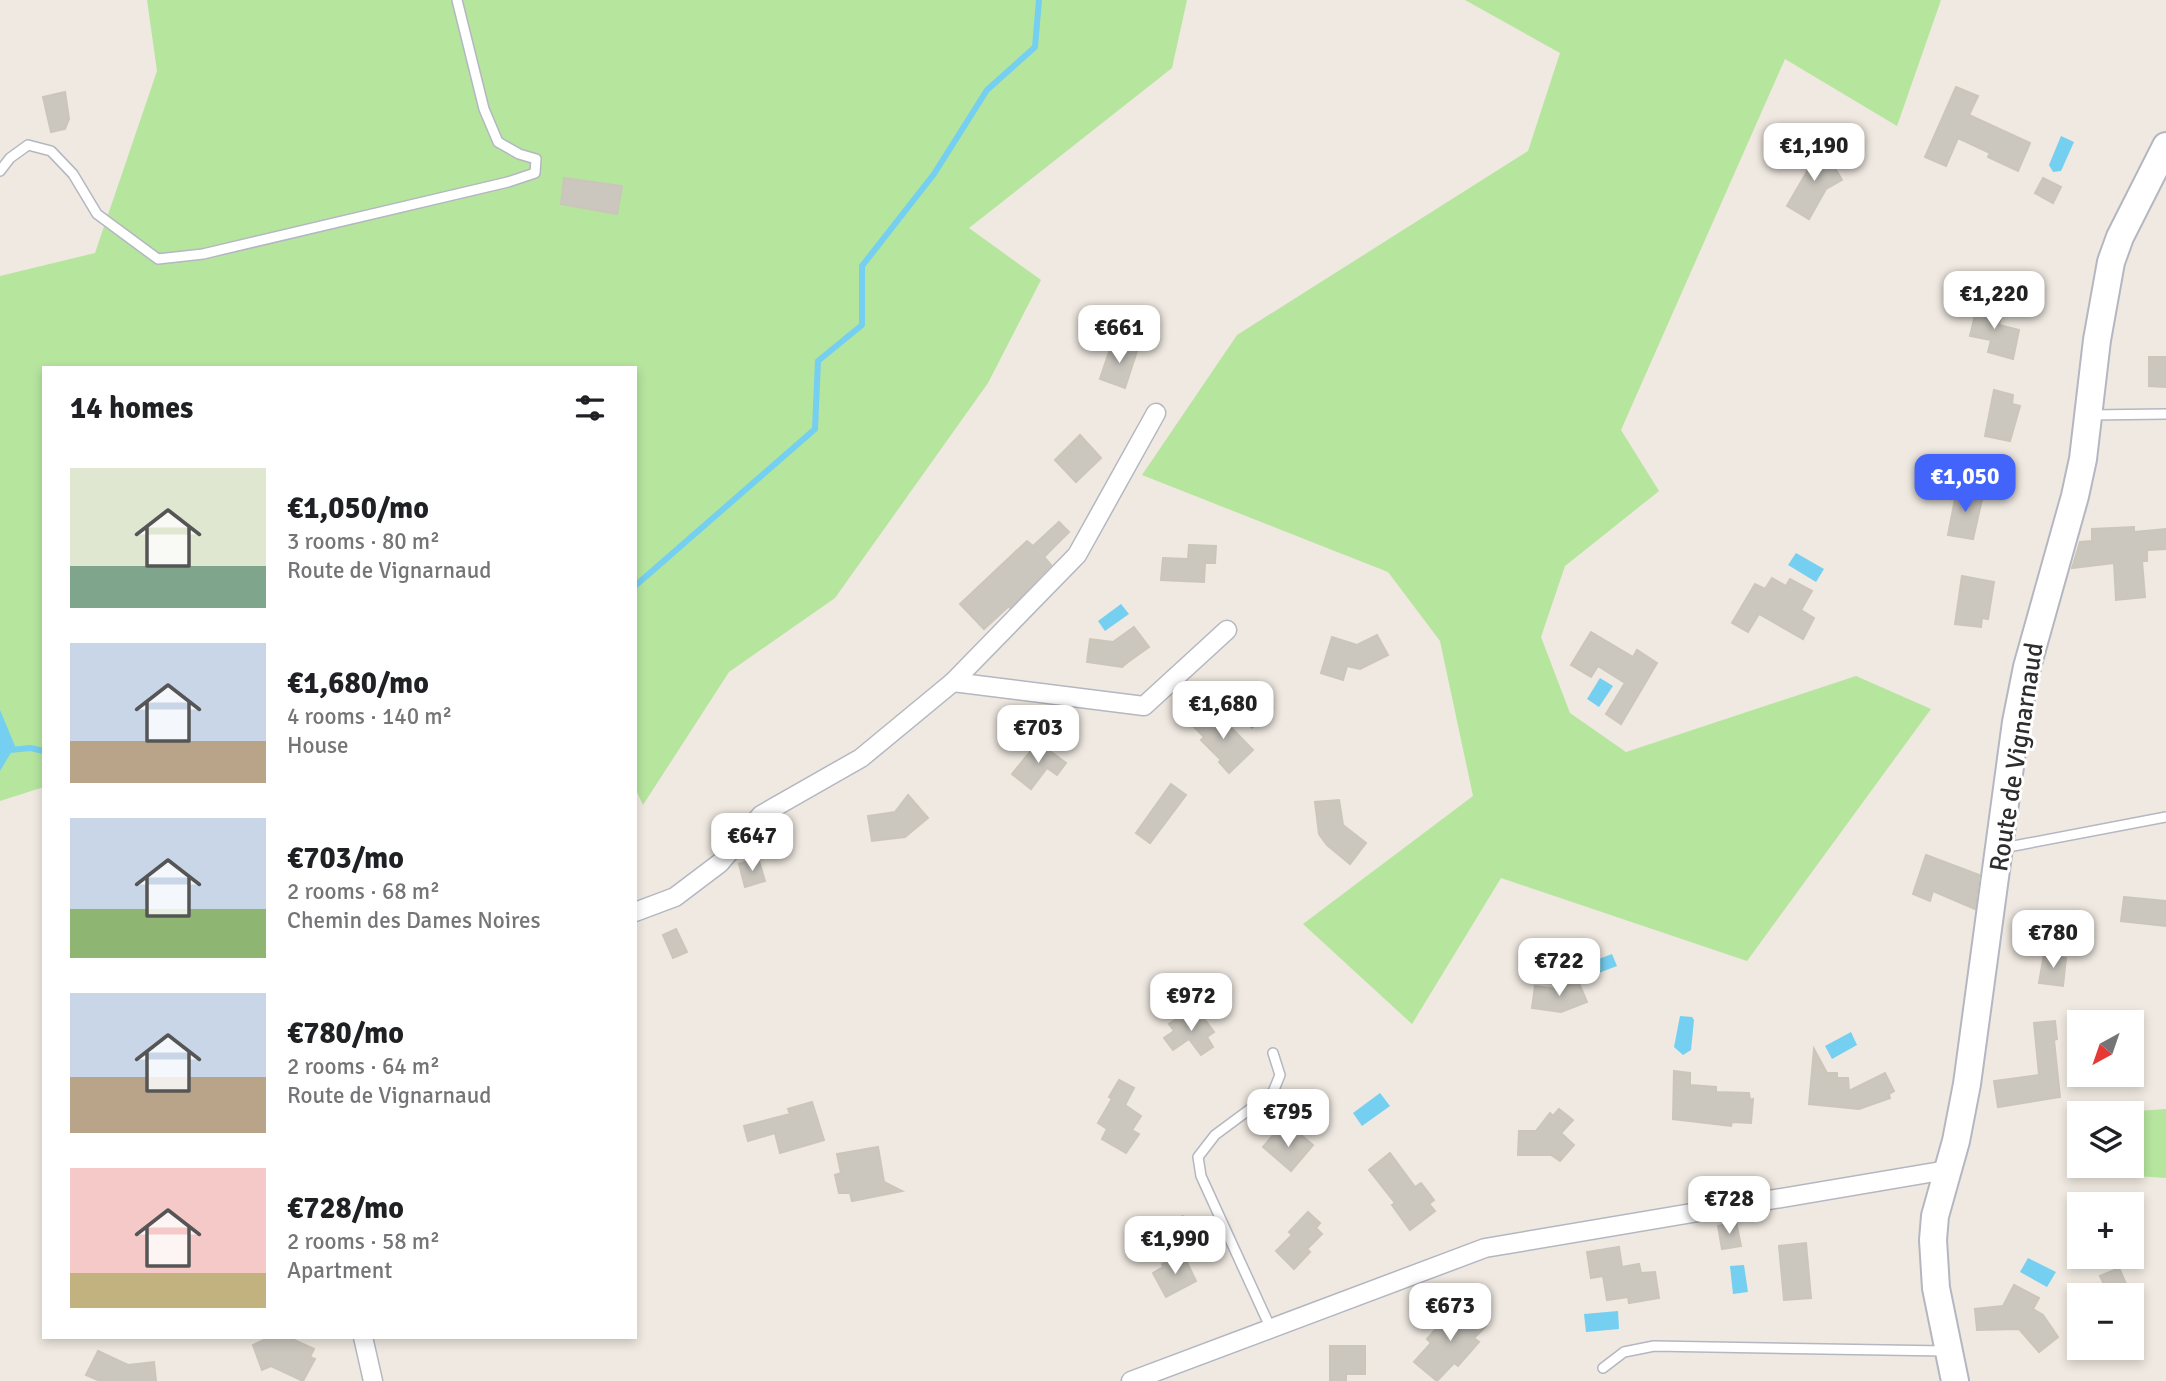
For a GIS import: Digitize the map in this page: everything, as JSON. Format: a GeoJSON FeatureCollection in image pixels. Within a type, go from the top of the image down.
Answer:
{"type":"FeatureCollection","features":[{"type":"Feature","properties":{"kind":"street","name":"Route de Vignarnaud"},"geometry":{"type":"LineString","coordinates":[[1955,1381],[1936,1288],[1933,1240],[1935,1216],[1956,1141],[1967,1084],[2016,722],[2026,667],[2083,459],[2102,303],[2111,262],[2120,237],[2166,146]]}},
{"type":"Feature","properties":{"kind":"street"},"geometry":{"type":"LineString","coordinates":[[637,911],[676,897],[720,863],[761,815],[860,758],[953,682],[1077,555],[1156,413]]}},
{"type":"Feature","properties":{"kind":"street"},"geometry":{"type":"LineString","coordinates":[[953,682],[1144,706],[1227,630]]}},
{"type":"Feature","properties":{"kind":"street"},"geometry":{"type":"LineString","coordinates":[[1131,1381],[1485,1248],[1947,1170]]}},
{"type":"Feature","properties":{"kind":"street"},"geometry":{"type":"LineString","coordinates":[[363,1339],[373,1381]]}},
{"type":"Feature","properties":{"kind":"lane"},"geometry":{"type":"LineString","coordinates":[[0,171],[10,158],[28,145],[51,150],[72,174],[97,214],[158,259],[203,254],[508,182],[535,173],[536,159],[519,155],[498,142],[484,109],[457,0]]}},
{"type":"Feature","properties":{"kind":"lane"},"geometry":{"type":"LineString","coordinates":[[2088,415],[2166,414]]}},
{"type":"Feature","properties":{"kind":"lane"},"geometry":{"type":"LineString","coordinates":[[2000,849],[2166,817]]}},
{"type":"Feature","properties":{"kind":"lane"},"geometry":{"type":"LineString","coordinates":[[1271,1329],[1201,1176],[1198,1157],[1215,1135],[1273,1092],[1280,1075],[1273,1053]]}},
{"type":"Feature","properties":{"kind":"lane"},"geometry":{"type":"LineString","coordinates":[[1603,1368],[1624,1352],[1654,1346],[1948,1351]]}},
{"type":"Feature","properties":{"kind":"green space"},"geometry":{"type":"Polygon","coordinates":[[[147,0],[1187,0],[1172,68],[969,228],[1041,280],[988,383],[835,598],[729,672],[643,805],[637,792],[637,366],[42,366],[42,788],[0,801],[0,276],[95,253],[157,71],[147,0]]]}},
{"type":"Feature","properties":{"kind":"green space"},"geometry":{"type":"Polygon","coordinates":[[[1465,0],[1941,0],[1897,126],[1785,59],[1621,430],[1659,491],[1565,566],[1541,637],[1570,713],[1626,752],[1856,676],[1931,709],[1747,961],[1501,878],[1412,1024],[1303,924],[1473,796],[1440,641],[1388,572],[1142,475],[1237,335],[1528,151],[1560,53],[1465,0]]]}},
{"type":"Feature","properties":{"kind":"green space"},"geometry":{"type":"Polygon","coordinates":[[[2166,1109],[2166,1178],[2144,1177],[2144,1111],[2166,1109]]]}},
{"type":"Feature","properties":{"kind":"water"},"geometry":{"type":"Polygon","coordinates":[[[2061,136],[2074,142],[2061,171],[2053,172],[2049,165],[2061,136]]]}},
{"type":"Feature","properties":{"kind":"water"},"geometry":{"type":"Polygon","coordinates":[[[1796,553],[1824,569],[1816,582],[1788,565],[1796,553]]]}},
{"type":"Feature","properties":{"kind":"water"},"geometry":{"type":"Polygon","coordinates":[[[1121,604],[1129,614],[1105,631],[1098,621],[1121,604]]]}},
{"type":"Feature","properties":{"kind":"water"},"geometry":{"type":"Polygon","coordinates":[[[1600,678],[1613,686],[1599,707],[1587,699],[1600,678]]]}},
{"type":"Feature","properties":{"kind":"water"},"geometry":{"type":"Polygon","coordinates":[[[1262,696],[1274,708],[1252,729],[1241,718],[1262,696]]]}},
{"type":"Feature","properties":{"kind":"water"},"geometry":{"type":"Polygon","coordinates":[[[0,710],[15,746],[0,771],[0,710]]]}},
{"type":"Feature","properties":{"kind":"water"},"geometry":{"type":"Polygon","coordinates":[[[1612,954],[1617,966],[1588,977],[1583,965],[1612,954]]]}},
{"type":"Feature","properties":{"kind":"water"},"geometry":{"type":"Polygon","coordinates":[[[1680,1016],[1692,1017],[1694,1020],[1691,1050],[1683,1055],[1674,1047],[1680,1016]]]}},
{"type":"Feature","properties":{"kind":"water"},"geometry":{"type":"Polygon","coordinates":[[[1851,1032],[1857,1045],[1832,1059],[1825,1046],[1851,1032]]]}},
{"type":"Feature","properties":{"kind":"water"},"geometry":{"type":"Polygon","coordinates":[[[1380,1093],[1390,1106],[1362,1126],[1353,1113],[1380,1093]]]}},
{"type":"Feature","properties":{"kind":"water"},"geometry":{"type":"Polygon","coordinates":[[[1183,1215],[1190,1228],[1165,1241],[1158,1228],[1183,1215]]]}},
{"type":"Feature","properties":{"kind":"water"},"geometry":{"type":"Polygon","coordinates":[[[2028,1258],[2056,1272],[2047,1287],[2020,1272],[2028,1258]]]}},
{"type":"Feature","properties":{"kind":"water"},"geometry":{"type":"Polygon","coordinates":[[[1744,1265],[1748,1292],[1733,1294],[1730,1266],[1744,1265]]]}},
{"type":"Feature","properties":{"kind":"water"},"geometry":{"type":"Polygon","coordinates":[[[1618,1311],[1619,1329],[1586,1332],[1584,1314],[1618,1311]]]}},
{"type":"Feature","properties":{"kind":"building"},"geometry":{"type":"Polygon","coordinates":[[[1956,87],[1978,96],[1969,115],[2030,143],[2018,171],[1988,157],[1990,153],[1958,138],[1946,166],[1925,157],[1956,87]]]}},
{"type":"Feature","properties":{"kind":"building"},"geometry":{"type":"Polygon","coordinates":[[[65,92],[69,119],[65,129],[51,132],[43,97],[65,92]]]}},
{"type":"Feature","properties":{"kind":"building"},"geometry":{"type":"Polygon","coordinates":[[[1823,148],[1842,180],[1826,189],[1809,219],[1787,206],[1808,170],[1802,161],[1823,148]]]}},
{"type":"Feature","properties":{"kind":"building"},"geometry":{"type":"Polygon","coordinates":[[[564,178],[622,186],[617,214],[561,204],[564,178]]]}},
{"type":"Feature","properties":{"kind":"building"},"geometry":{"type":"Polygon","coordinates":[[[2043,178],[2061,187],[2053,203],[2035,193],[2043,178]]]}},
{"type":"Feature","properties":{"kind":"building"},"geometry":{"type":"Polygon","coordinates":[[[1978,303],[2003,308],[1999,325],[2019,330],[2013,359],[1988,352],[1991,340],[1970,336],[1978,303]]]}},
{"type":"Feature","properties":{"kind":"building"},"geometry":{"type":"Polygon","coordinates":[[[1112,343],[1137,351],[1125,388],[1100,379],[1112,343]]]}},
{"type":"Feature","properties":{"kind":"building"},"geometry":{"type":"Polygon","coordinates":[[[2149,357],[2166,357],[2166,387],[2149,386],[2149,357]]]}},
{"type":"Feature","properties":{"kind":"building"},"geometry":{"type":"Polygon","coordinates":[[[1994,390],[2013,395],[2012,404],[2020,406],[2010,441],[1985,436],[1994,390]]]}},
{"type":"Feature","properties":{"kind":"building"},"geometry":{"type":"Polygon","coordinates":[[[1080,435],[1101,458],[1076,482],[1055,460],[1080,435]]]}},
{"type":"Feature","properties":{"kind":"building"},"geometry":{"type":"Polygon","coordinates":[[[1957,489],[1983,495],[1973,539],[1948,535],[1957,489]]]}},
{"type":"Feature","properties":{"kind":"building"},"geometry":{"type":"Polygon","coordinates":[[[1059,522],[1069,532],[1044,557],[1051,565],[1010,608],[1009,606],[984,629],[960,604],[1027,541],[1033,546],[1059,522]]]}},
{"type":"Feature","properties":{"kind":"building"},"geometry":{"type":"Polygon","coordinates":[[[2134,527],[2134,532],[2166,529],[2166,549],[2147,550],[2147,561],[2142,561],[2145,597],[2116,600],[2114,563],[2072,568],[2080,542],[2092,541],[2092,529],[2134,527]]]}},
{"type":"Feature","properties":{"kind":"building"},"geometry":{"type":"Polygon","coordinates":[[[1189,545],[1216,546],[1215,563],[1205,563],[1204,582],[1161,580],[1163,558],[1188,559],[1189,545]]]}},
{"type":"Feature","properties":{"kind":"building"},"geometry":{"type":"Polygon","coordinates":[[[1962,576],[1994,582],[1988,619],[1982,618],[1981,627],[1955,624],[1962,576]]]}},
{"type":"Feature","properties":{"kind":"building"},"geometry":{"type":"Polygon","coordinates":[[[1772,578],[1786,586],[1790,579],[1812,591],[1801,610],[1814,618],[1803,639],[1759,614],[1748,632],[1732,623],[1755,584],[1765,589],[1772,578]]]}},
{"type":"Feature","properties":{"kind":"building"},"geometry":{"type":"Polygon","coordinates":[[[1134,627],[1149,647],[1122,667],[1087,662],[1090,639],[1113,642],[1134,627]]]}},
{"type":"Feature","properties":{"kind":"building"},"geometry":{"type":"Polygon","coordinates":[[[1591,632],[1633,657],[1637,650],[1657,663],[1621,724],[1606,714],[1625,683],[1598,666],[1591,677],[1571,665],[1591,632]]]}},
{"type":"Feature","properties":{"kind":"building"},"geometry":{"type":"Polygon","coordinates":[[[1377,635],[1388,655],[1360,669],[1347,666],[1343,680],[1321,673],[1332,637],[1357,645],[1377,635]]]}},
{"type":"Feature","properties":{"kind":"building"},"geometry":{"type":"Polygon","coordinates":[[[1213,709],[1253,750],[1229,773],[1219,762],[1221,760],[1201,740],[1204,737],[1194,727],[1213,709]]]}},
{"type":"Feature","properties":{"kind":"building"},"geometry":{"type":"Polygon","coordinates":[[[1038,742],[1066,763],[1057,775],[1047,768],[1031,789],[1012,774],[1038,742]]]}},
{"type":"Feature","properties":{"kind":"building"},"geometry":{"type":"Polygon","coordinates":[[[1171,784],[1186,795],[1150,843],[1136,833],[1171,784]]]}},
{"type":"Feature","properties":{"kind":"building"},"geometry":{"type":"Polygon","coordinates":[[[908,795],[928,818],[905,837],[872,841],[868,816],[895,812],[908,795]]]}},
{"type":"Feature","properties":{"kind":"building"},"geometry":{"type":"Polygon","coordinates":[[[1339,800],[1343,825],[1366,843],[1350,864],[1327,845],[1319,834],[1315,802],[1339,800]]]}},
{"type":"Feature","properties":{"kind":"building"},"geometry":{"type":"Polygon","coordinates":[[[1926,855],[1979,875],[1975,909],[1933,891],[1930,901],[1913,894],[1926,855]]]}},
{"type":"Feature","properties":{"kind":"building"},"geometry":{"type":"Polygon","coordinates":[[[758,858],[765,881],[745,887],[739,864],[758,858]]]}},
{"type":"Feature","properties":{"kind":"building"},"geometry":{"type":"Polygon","coordinates":[[[2124,897],[2166,901],[2166,926],[2121,921],[2124,897]]]}},
{"type":"Feature","properties":{"kind":"building"},"geometry":{"type":"Polygon","coordinates":[[[676,929],[687,952],[673,958],[663,935],[676,929]]]}},
{"type":"Feature","properties":{"kind":"building"},"geometry":{"type":"Polygon","coordinates":[[[2044,954],[2066,958],[2063,986],[2039,983],[2044,954]]]}},
{"type":"Feature","properties":{"kind":"building"},"geometry":{"type":"Polygon","coordinates":[[[1578,981],[1587,1002],[1561,1012],[1532,1008],[1535,986],[1558,989],[1578,981]]]}},
{"type":"Feature","properties":{"kind":"building"},"geometry":{"type":"Polygon","coordinates":[[[1188,1011],[1193,1018],[1200,1013],[1214,1032],[1207,1037],[1213,1047],[1201,1055],[1189,1039],[1173,1050],[1164,1038],[1174,1031],[1169,1024],[1188,1011]]]}},
{"type":"Feature","properties":{"kind":"building"},"geometry":{"type":"Polygon","coordinates":[[[2055,1021],[2057,1039],[2054,1040],[2060,1097],[1998,1107],[1994,1081],[2039,1075],[2034,1023],[2055,1021]]]}},
{"type":"Feature","properties":{"kind":"building"},"geometry":{"type":"Polygon","coordinates":[[[1814,1049],[1827,1073],[1837,1073],[1837,1078],[1848,1078],[1849,1091],[1885,1073],[1894,1091],[1889,1094],[1890,1098],[1859,1109],[1809,1104],[1814,1049]]]}},
{"type":"Feature","properties":{"kind":"building"},"geometry":{"type":"Polygon","coordinates":[[[1674,1071],[1690,1073],[1690,1085],[1716,1087],[1716,1092],[1749,1093],[1750,1100],[1753,1099],[1751,1123],[1732,1122],[1731,1126],[1673,1119],[1674,1071]]]}},
{"type":"Feature","properties":{"kind":"building"},"geometry":{"type":"Polygon","coordinates":[[[1119,1080],[1134,1088],[1125,1105],[1141,1116],[1132,1130],[1139,1134],[1126,1153],[1102,1139],[1107,1129],[1098,1123],[1119,1080]]]}},
{"type":"Feature","properties":{"kind":"building"},"geometry":{"type":"Polygon","coordinates":[[[812,1102],[824,1140],[780,1153],[775,1133],[748,1141],[744,1126],[790,1114],[788,1109],[812,1102]]]}},
{"type":"Feature","properties":{"kind":"building"},"geometry":{"type":"Polygon","coordinates":[[[1559,1109],[1573,1120],[1561,1133],[1574,1145],[1560,1161],[1551,1155],[1518,1155],[1519,1131],[1536,1131],[1550,1113],[1553,1116],[1559,1109]]]}},
{"type":"Feature","properties":{"kind":"building"},"geometry":{"type":"Polygon","coordinates":[[[1279,1128],[1294,1141],[1300,1134],[1313,1145],[1291,1171],[1263,1147],[1279,1128]]]}},
{"type":"Feature","properties":{"kind":"building"},"geometry":{"type":"Polygon","coordinates":[[[878,1147],[884,1182],[902,1191],[852,1201],[850,1193],[839,1193],[835,1175],[841,1173],[837,1154],[878,1147]]]}},
{"type":"Feature","properties":{"kind":"building"},"geometry":{"type":"Polygon","coordinates":[[[1390,1153],[1415,1187],[1421,1183],[1434,1200],[1429,1204],[1435,1211],[1410,1230],[1392,1205],[1395,1203],[1369,1170],[1390,1153]]]}},
{"type":"Feature","properties":{"kind":"building"},"geometry":{"type":"Polygon","coordinates":[[[1308,1212],[1320,1223],[1316,1228],[1322,1234],[1307,1249],[1310,1252],[1294,1269],[1276,1251],[1292,1235],[1289,1232],[1308,1212]]]}},
{"type":"Feature","properties":{"kind":"building"},"geometry":{"type":"Polygon","coordinates":[[[1736,1222],[1741,1246],[1722,1249],[1718,1226],[1736,1222]]]}},
{"type":"Feature","properties":{"kind":"building"},"geometry":{"type":"Polygon","coordinates":[[[1806,1243],[1811,1298],[1784,1300],[1779,1246],[1806,1243]]]}},
{"type":"Feature","properties":{"kind":"building"},"geometry":{"type":"Polygon","coordinates":[[[1619,1247],[1622,1267],[1639,1264],[1641,1273],[1655,1272],[1659,1298],[1629,1303],[1628,1297],[1607,1300],[1603,1276],[1591,1278],[1587,1252],[1619,1247]]]}},
{"type":"Feature","properties":{"kind":"building"},"geometry":{"type":"Polygon","coordinates":[[[1183,1254],[1196,1281],[1166,1297],[1153,1273],[1163,1267],[1162,1264],[1183,1254]]]}},
{"type":"Feature","properties":{"kind":"building"},"geometry":{"type":"Polygon","coordinates":[[[2119,1269],[2126,1283],[2103,1283],[2100,1276],[2119,1269]]]}},
{"type":"Feature","properties":{"kind":"building"},"geometry":{"type":"Polygon","coordinates":[[[2014,1285],[2039,1298],[2033,1309],[2043,1315],[2058,1337],[2039,1352],[2019,1329],[1977,1330],[1975,1309],[2003,1306],[2014,1285]]]}},
{"type":"Feature","properties":{"kind":"building"},"geometry":{"type":"Polygon","coordinates":[[[1462,1306],[1486,1326],[1474,1338],[1479,1342],[1458,1366],[1454,1363],[1437,1381],[1414,1362],[1431,1343],[1427,1339],[1448,1315],[1452,1319],[1462,1306]]]}},
{"type":"Feature","properties":{"kind":"building"},"geometry":{"type":"Polygon","coordinates":[[[266,1339],[292,1339],[314,1349],[310,1357],[315,1359],[303,1381],[271,1366],[262,1370],[253,1345],[266,1339]]]}},
{"type":"Feature","properties":{"kind":"building"},"geometry":{"type":"Polygon","coordinates":[[[1330,1346],[1365,1346],[1365,1374],[1346,1374],[1346,1381],[1330,1381],[1330,1346]]]}},
{"type":"Feature","properties":{"kind":"building"},"geometry":{"type":"Polygon","coordinates":[[[98,1351],[128,1365],[154,1362],[156,1381],[100,1381],[86,1375],[98,1351]]]}},
{"type":"Feature","properties":{"kind":"waterway"},"geometry":{"type":"LineString","coordinates":[[637,584],[815,429],[818,361],[862,325],[862,266],[934,174],[987,90],[1035,47],[1039,0]]}},
{"type":"Feature","properties":{"kind":"waterway"},"geometry":{"type":"LineString","coordinates":[[0,751],[30,748],[42,751]]}}]}
